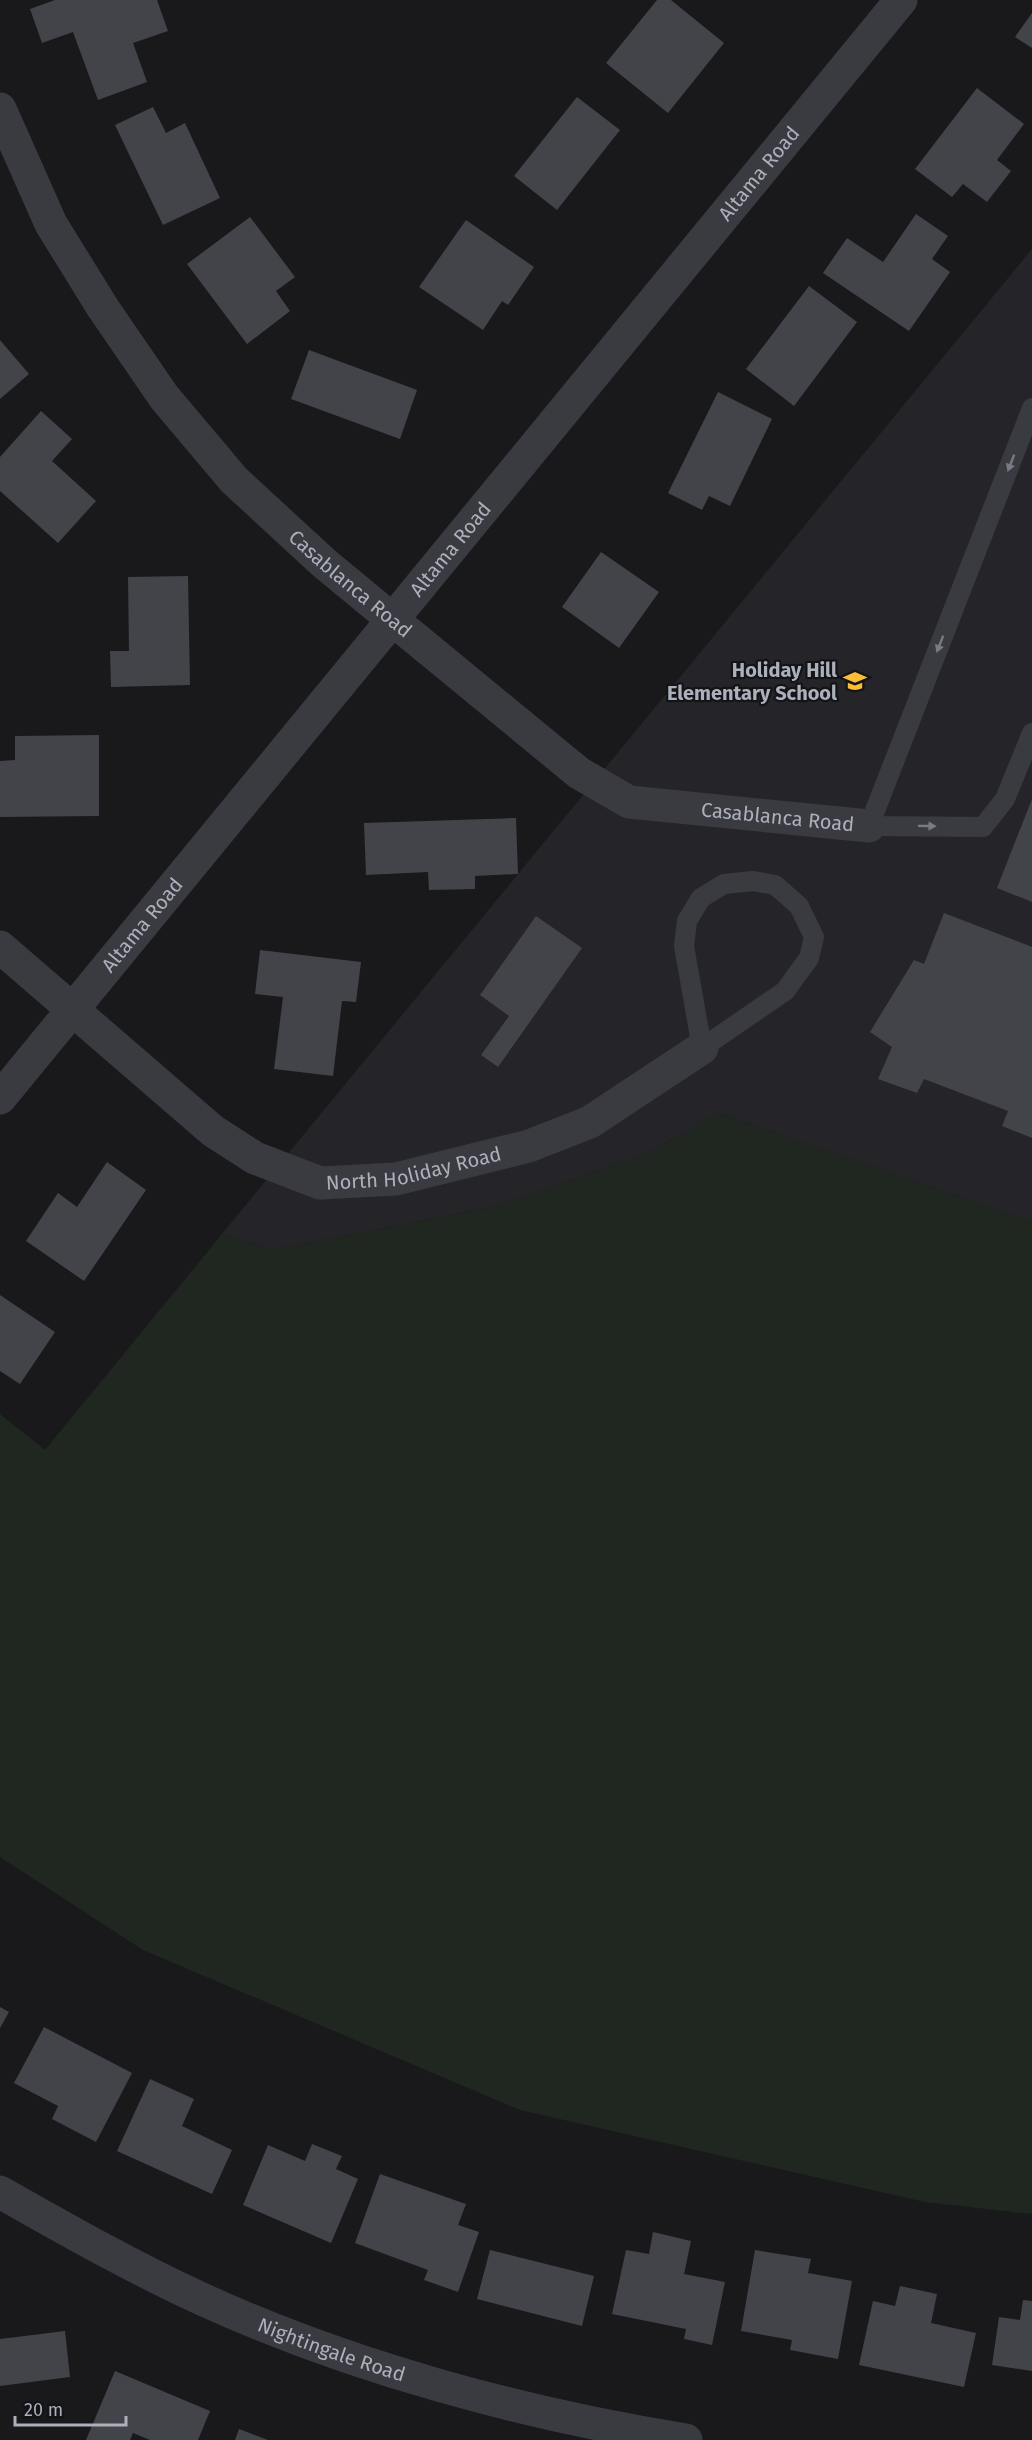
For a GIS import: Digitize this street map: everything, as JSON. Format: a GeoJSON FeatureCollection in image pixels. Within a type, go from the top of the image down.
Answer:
{"type":"FeatureCollection","features":[{"type":"Feature","properties":{"kind":"street","name":"Altama Road"},"geometry":{"type":"LineString","coordinates":[[0,1098],[901,0]]}},
{"type":"Feature","properties":{"kind":"street","name":"Casablanca Road"},"geometry":{"type":"LineString","coordinates":[[0,109],[51,224],[103,308],[164,397],[234,480],[324,562],[393,620],[579,773],[629,802],[869,826]]}},
{"type":"Feature","properties":{"kind":"street","name":"North Holiday Road"},"geometry":{"type":"LineString","coordinates":[[0,947],[213,1131],[255,1158],[320,1183],[396,1179],[529,1146],[590,1122],[702,1048]]}},
{"type":"Feature","properties":{"kind":"street","name":"Nightingale Road"},"geometry":{"type":"LineString","coordinates":[[0,2192],[125,2262],[205,2301],[303,2341],[462,2392],[617,2429],[686,2440]]}},
{"type":"Feature","properties":{"kind":"lane"},"geometry":{"type":"LineString","coordinates":[[1032,408],[869,826],[983,827],[1005,799],[1032,733]]}},
{"type":"Feature","properties":{"kind":"lane"},"geometry":{"type":"LineString","coordinates":[[753,882],[776,885],[799,906],[814,938],[808,958],[785,991],[702,1048],[684,946],[687,921],[701,898],[724,884],[753,882]]}},
{"type":"Feature","properties":{"kind":"shaded area","name":"Holiday Hill Elementary School"},"geometry":{"type":"Polygon","coordinates":[[[1032,249],[1032,1222],[718,1113],[651,1152],[501,1205],[273,1250],[222,1234],[1032,249]]]}},
{"type":"Feature","properties":{"kind":"shaded area"},"geometry":{"type":"Polygon","coordinates":[[[718,1113],[1032,1222],[1032,2214],[925,2202],[520,2110],[143,1950],[0,1857],[0,1414],[45,1450],[222,1234],[273,1250],[501,1205],[651,1152],[718,1113]]]}},
{"type":"Feature","properties":{"kind":"building"},"geometry":{"type":"Polygon","coordinates":[[[55,0],[157,0],[168,31],[133,43],[147,82],[98,100],[73,32],[42,43],[30,9],[55,0]]]}},
{"type":"Feature","properties":{"kind":"building"},"geometry":{"type":"Polygon","coordinates":[[[657,0],[671,0],[724,43],[668,113],[606,63],[657,0]]]}},
{"type":"Feature","properties":{"kind":"building"},"geometry":{"type":"Polygon","coordinates":[[[1032,13],[1032,48],[1015,37],[1032,13]]]}},
{"type":"Feature","properties":{"kind":"building"},"geometry":{"type":"Polygon","coordinates":[[[977,88],[1024,124],[997,160],[1011,171],[987,202],[963,184],[952,197],[915,169],[977,88]]]}},
{"type":"Feature","properties":{"kind":"building"},"geometry":{"type":"Polygon","coordinates":[[[577,97],[620,130],[557,210],[514,176],[577,97]]]}},
{"type":"Feature","properties":{"kind":"building"},"geometry":{"type":"Polygon","coordinates":[[[153,107],[166,133],[185,123],[220,198],[163,225],[115,125],[153,107]]]}},
{"type":"Feature","properties":{"kind":"building"},"geometry":{"type":"Polygon","coordinates":[[[916,214],[948,236],[932,259],[950,272],[909,331],[823,273],[847,238],[883,262],[916,214]]]}},
{"type":"Feature","properties":{"kind":"building"},"geometry":{"type":"Polygon","coordinates":[[[250,217],[295,277],[276,291],[290,311],[247,344],[187,264],[250,217]]]}},
{"type":"Feature","properties":{"kind":"building"},"geometry":{"type":"Polygon","coordinates":[[[466,220],[534,267],[508,305],[502,301],[483,330],[419,287],[466,220]]]}},
{"type":"Feature","properties":{"kind":"building"},"geometry":{"type":"Polygon","coordinates":[[[809,286],[857,322],[794,406],[746,369],[809,286]]]}},
{"type":"Feature","properties":{"kind":"building"},"geometry":{"type":"Polygon","coordinates":[[[0,340],[29,374],[0,399],[0,340]]]}},
{"type":"Feature","properties":{"kind":"building"},"geometry":{"type":"Polygon","coordinates":[[[309,350],[417,390],[400,439],[291,399],[309,350]]]}},
{"type":"Feature","properties":{"kind":"building"},"geometry":{"type":"Polygon","coordinates":[[[718,392],[772,419],[730,506],[709,496],[702,510],[668,493],[718,392]]]}},
{"type":"Feature","properties":{"kind":"building"},"geometry":{"type":"Polygon","coordinates":[[[41,411],[72,439],[52,461],[96,501],[58,543],[0,491],[0,457],[41,411]]]}},
{"type":"Feature","properties":{"kind":"building"},"geometry":{"type":"Polygon","coordinates":[[[601,552],[659,592],[619,648],[562,607],[601,552]]]}},
{"type":"Feature","properties":{"kind":"building"},"geometry":{"type":"Polygon","coordinates":[[[188,576],[190,685],[111,687],[110,651],[129,651],[128,577],[188,576]]]}},
{"type":"Feature","properties":{"kind":"building"},"geometry":{"type":"Polygon","coordinates":[[[99,735],[99,816],[0,817],[0,761],[15,760],[15,736],[99,735]]]}},
{"type":"Feature","properties":{"kind":"building"},"geometry":{"type":"Polygon","coordinates":[[[1032,799],[1032,902],[997,888],[1032,799]]]}},
{"type":"Feature","properties":{"kind":"building"},"geometry":{"type":"Polygon","coordinates":[[[516,818],[518,874],[475,876],[475,889],[429,890],[428,872],[366,875],[364,823],[516,818]]]}},
{"type":"Feature","properties":{"kind":"building"},"geometry":{"type":"Polygon","coordinates":[[[944,913],[1032,947],[1032,1138],[1002,1126],[1008,1111],[924,1079],[917,1093],[878,1079],[892,1047],[870,1032],[914,960],[924,964],[944,913]]]}},
{"type":"Feature","properties":{"kind":"building"},"geometry":{"type":"Polygon","coordinates":[[[536,916],[582,948],[498,1067],[481,1055],[509,1016],[480,995],[536,916]]]}},
{"type":"Feature","properties":{"kind":"building"},"geometry":{"type":"Polygon","coordinates":[[[260,950],[361,962],[356,1002],[342,1001],[333,1076],[274,1069],[283,997],[255,994],[260,950]]]}},
{"type":"Feature","properties":{"kind":"building"},"geometry":{"type":"Polygon","coordinates":[[[107,1162],[146,1190],[84,1281],[26,1241],[58,1193],[77,1207],[107,1162]]]}},
{"type":"Feature","properties":{"kind":"building"},"geometry":{"type":"Polygon","coordinates":[[[0,1295],[55,1332],[20,1384],[0,1371],[0,1295]]]}},
{"type":"Feature","properties":{"kind":"building"},"geometry":{"type":"Polygon","coordinates":[[[0,2007],[9,2012],[0,2028],[0,2007]]]}},
{"type":"Feature","properties":{"kind":"building"},"geometry":{"type":"Polygon","coordinates":[[[44,2027],[132,2073],[96,2142],[52,2119],[58,2106],[14,2083],[44,2027]]]}},
{"type":"Feature","properties":{"kind":"building"},"geometry":{"type":"Polygon","coordinates":[[[150,2079],[194,2099],[182,2126],[232,2150],[212,2194],[117,2151],[150,2079]]]}},
{"type":"Feature","properties":{"kind":"building"},"geometry":{"type":"Polygon","coordinates":[[[312,2144],[342,2156],[336,2169],[358,2179],[331,2243],[243,2205],[268,2145],[305,2161],[312,2144]]]}},
{"type":"Feature","properties":{"kind":"building"},"geometry":{"type":"Polygon","coordinates":[[[380,2174],[466,2204],[458,2225],[479,2232],[458,2292],[424,2280],[428,2270],[355,2243],[380,2174]]]}},
{"type":"Feature","properties":{"kind":"building"},"geometry":{"type":"Polygon","coordinates":[[[653,2232],[691,2241],[684,2274],[725,2282],[712,2345],[684,2339],[686,2329],[612,2314],[626,2250],[649,2254],[653,2232]]]}},
{"type":"Feature","properties":{"kind":"building"},"geometry":{"type":"Polygon","coordinates":[[[490,2250],[594,2276],[582,2326],[477,2299],[490,2250]]]}},
{"type":"Feature","properties":{"kind":"building"},"geometry":{"type":"Polygon","coordinates":[[[755,2250],[811,2259],[808,2273],[852,2281],[838,2359],[790,2350],[792,2340],[741,2331],[755,2250]]]}},
{"type":"Feature","properties":{"kind":"building"},"geometry":{"type":"Polygon","coordinates":[[[900,2286],[937,2294],[931,2323],[976,2333],[964,2387],[859,2365],[873,2301],[895,2306],[900,2286]]]}},
{"type":"Feature","properties":{"kind":"building"},"geometry":{"type":"Polygon","coordinates":[[[1023,2300],[1032,2301],[1032,2371],[992,2365],[999,2317],[1020,2320],[1023,2300]]]}},
{"type":"Feature","properties":{"kind":"building"},"geometry":{"type":"Polygon","coordinates":[[[65,2331],[70,2377],[0,2386],[0,2339],[65,2331]]]}},
{"type":"Feature","properties":{"kind":"building"},"geometry":{"type":"Polygon","coordinates":[[[115,2371],[210,2411],[198,2440],[150,2440],[133,2433],[130,2440],[86,2440],[115,2371]]]}},
{"type":"Feature","properties":{"kind":"building"},"geometry":{"type":"Polygon","coordinates":[[[239,2429],[268,2440],[235,2440],[239,2429]]]}},
{"type":"Feature","properties":{"kind":"place","name":"Holiday Hill Elementary School"},"geometry":{"type":"Point","coordinates":[855,681]}}]}
